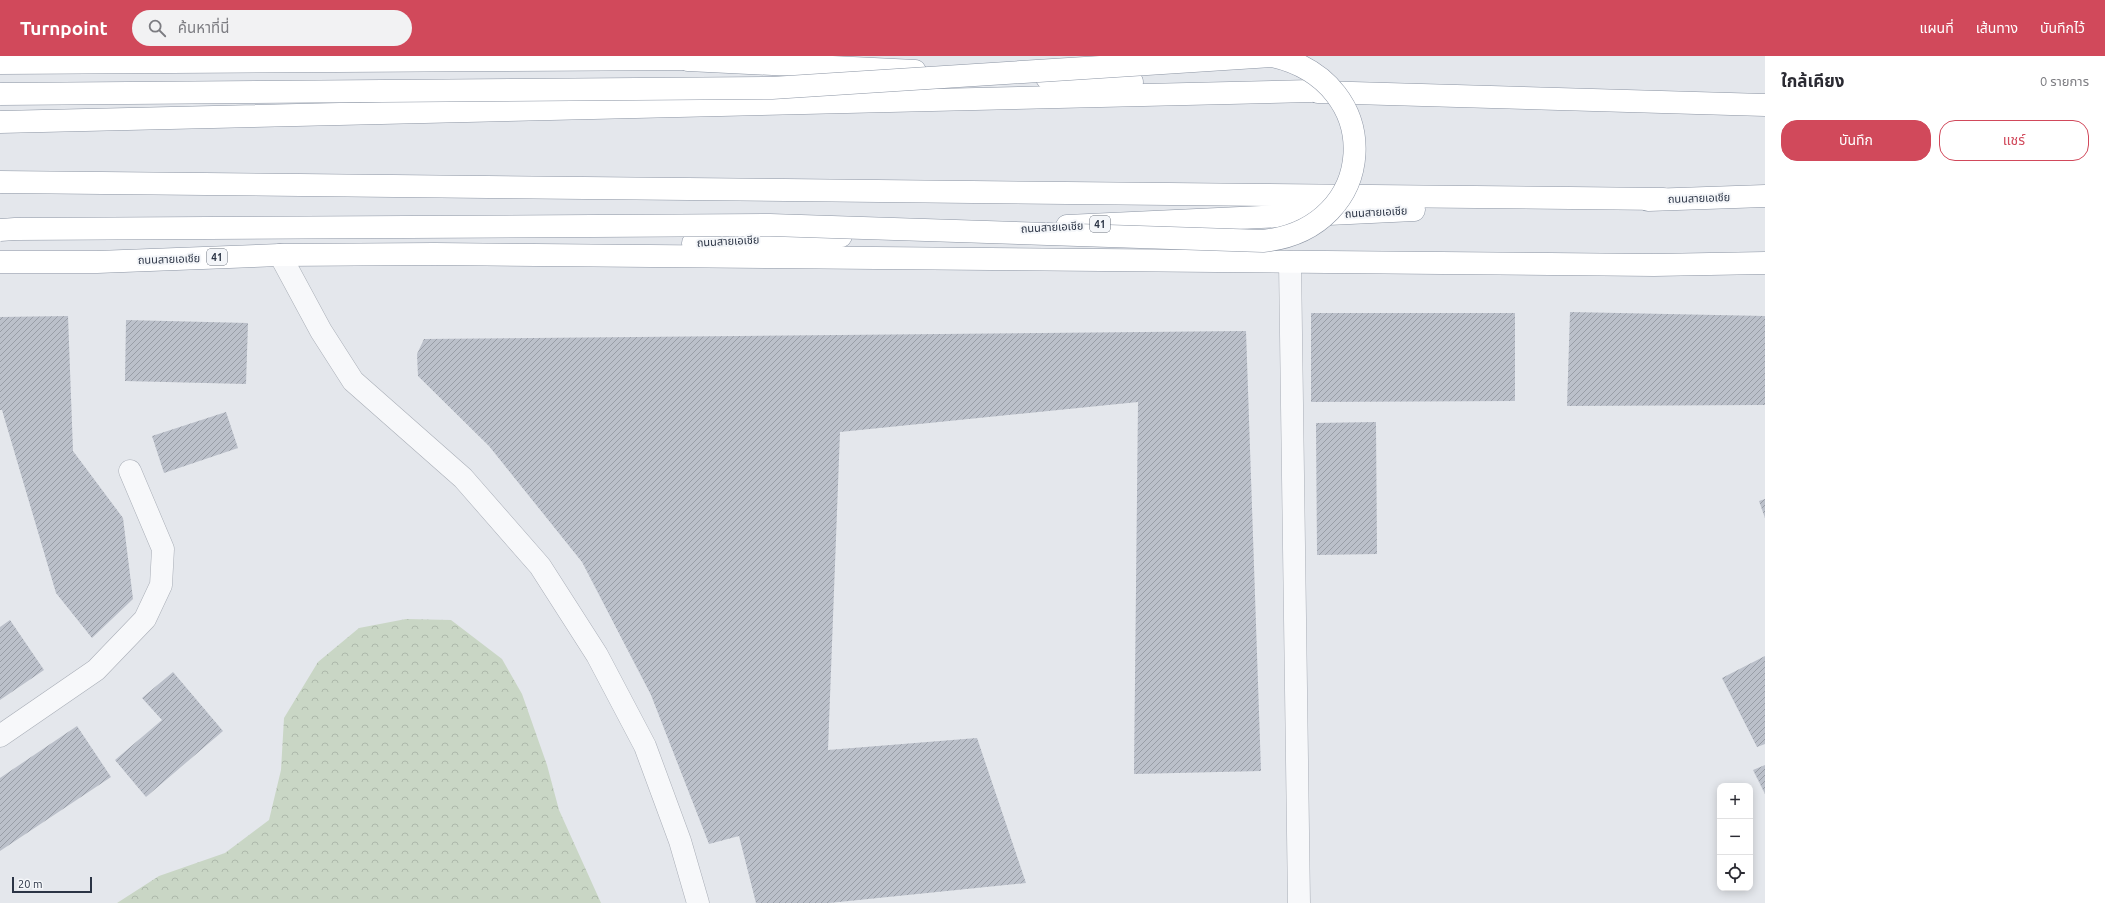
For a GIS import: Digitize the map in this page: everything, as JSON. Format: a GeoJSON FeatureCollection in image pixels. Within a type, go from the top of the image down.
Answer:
{"type":"FeatureCollection","features":[{"type":"Feature","properties":{"kind":"highway"},"geometry":{"type":"LineString","coordinates":[[688,60],[761,56]]}},
{"type":"Feature","properties":{"kind":"highway"},"geometry":{"type":"LineString","coordinates":[[0,94],[772,88],[1272,56],[1291,60],[1308,68],[1324,79],[1336,93],[1346,110],[1352,128],[1354,147],[1353,165],[1348,182],[1340,198],[1328,213],[1315,224],[1298,234],[1281,240],[1263,242],[770,225],[22,228],[0,230]]}},
{"type":"Feature","properties":{"kind":"highway"},"geometry":{"type":"LineString","coordinates":[[0,63],[156,59],[645,58],[1311,91],[1765,105]]}},
{"type":"Feature","properties":{"kind":"highway"},"geometry":{"type":"LineString","coordinates":[[0,122],[1311,91]]}},
{"type":"Feature","properties":{"kind":"highway"},"geometry":{"type":"LineString","coordinates":[[0,182],[1663,199]]}},
{"type":"Feature","properties":{"kind":"highway"},"geometry":{"type":"LineString","coordinates":[[0,190],[78,183]]}},
{"type":"Feature","properties":{"kind":"highway","name":"ถนนสายเอเชีย"},"geometry":{"type":"LineString","coordinates":[[435,254],[1663,199],[1765,196]]}},
{"type":"Feature","properties":{"kind":"highway","name":"ถนนสายเอเชีย"},"geometry":{"type":"LineString","coordinates":[[0,262],[97,262],[280,255],[435,254],[1654,265],[1765,263]]}},
{"type":"Feature","properties":{"kind":"street"},"geometry":{"type":"LineString","coordinates":[[280,255],[321,331],[353,381],[463,478],[540,566],[597,654],[645,746],[680,841],[698,903]]}},
{"type":"Feature","properties":{"kind":"street"},"geometry":{"type":"LineString","coordinates":[[1290,262],[1299,903]]}},
{"type":"Feature","properties":{"kind":"street"},"geometry":{"type":"LineString","coordinates":[[0,736],[96,670],[145,619],[161,585],[163,549],[130,471]]}},
{"type":"Feature","properties":{"kind":"green space"},"geometry":{"type":"Polygon","coordinates":[[[406,619],[451,620],[502,659],[522,694],[547,765],[559,810],[601,903],[117,903],[159,876],[225,853],[269,820],[281,770],[284,718],[318,662],[359,628],[406,619]]]}},
{"type":"Feature","properties":{"kind":"building"},"geometry":{"type":"Polygon","coordinates":[[[1570,312],[1765,316],[1765,405],[1567,406],[1570,312]]]}},
{"type":"Feature","properties":{"kind":"building"},"geometry":{"type":"Polygon","coordinates":[[[1311,313],[1515,313],[1515,401],[1311,402],[1311,313]]]}},
{"type":"Feature","properties":{"kind":"building"},"geometry":{"type":"Polygon","coordinates":[[[68,316],[73,451],[123,518],[133,599],[92,638],[56,593],[2,410],[0,410],[0,317],[68,316]]]}},
{"type":"Feature","properties":{"kind":"building"},"geometry":{"type":"Polygon","coordinates":[[[126,320],[248,323],[246,384],[125,381],[126,320]]]}},
{"type":"Feature","properties":{"kind":"building"},"geometry":{"type":"Polygon","coordinates":[[[1246,331],[1261,771],[1134,774],[1138,402],[840,432],[828,750],[977,738],[1026,883],[829,903],[756,903],[739,836],[709,844],[651,695],[582,562],[489,446],[418,376],[417,354],[424,339],[1246,331]]]}},
{"type":"Feature","properties":{"kind":"building"},"geometry":{"type":"Polygon","coordinates":[[[226,412],[238,448],[164,473],[152,436],[226,412]]]}},
{"type":"Feature","properties":{"kind":"building"},"geometry":{"type":"Polygon","coordinates":[[[1376,422],[1377,554],[1317,555],[1316,423],[1376,422]]]}},
{"type":"Feature","properties":{"kind":"building"},"geometry":{"type":"Polygon","coordinates":[[[1765,499],[1765,518],[1759,501],[1765,499]]]}},
{"type":"Feature","properties":{"kind":"building"},"geometry":{"type":"Polygon","coordinates":[[[10,620],[44,670],[0,700],[0,627],[10,620]]]}},
{"type":"Feature","properties":{"kind":"building"},"geometry":{"type":"Polygon","coordinates":[[[1765,656],[1765,744],[1757,747],[1722,678],[1765,656]]]}},
{"type":"Feature","properties":{"kind":"building"},"geometry":{"type":"Polygon","coordinates":[[[173,672],[223,731],[146,797],[115,760],[162,720],[142,698],[173,672]]]}},
{"type":"Feature","properties":{"kind":"building"},"geometry":{"type":"Polygon","coordinates":[[[77,726],[111,777],[0,851],[0,778],[77,726]]]}},
{"type":"Feature","properties":{"kind":"building"},"geometry":{"type":"Polygon","coordinates":[[[1765,765],[1765,794],[1753,770],[1765,765]]]}}]}
